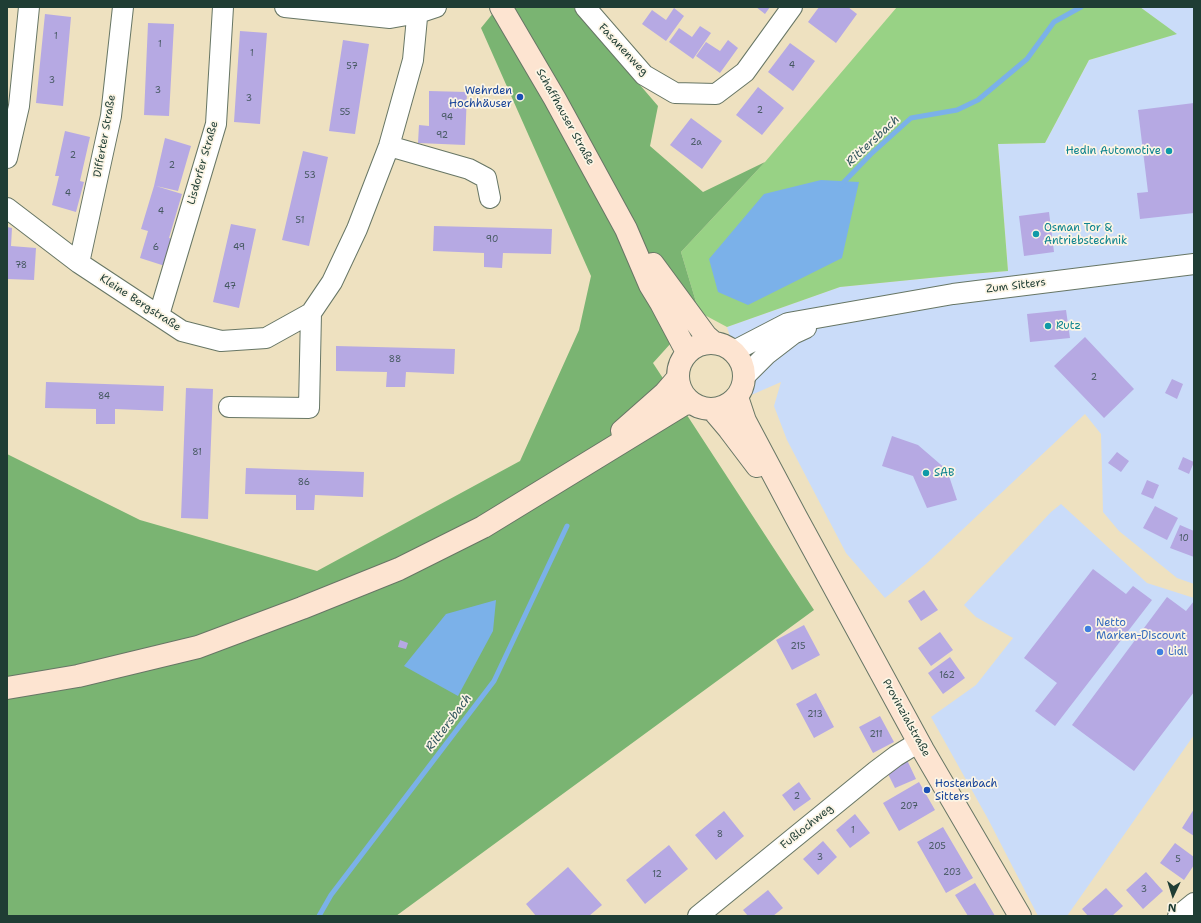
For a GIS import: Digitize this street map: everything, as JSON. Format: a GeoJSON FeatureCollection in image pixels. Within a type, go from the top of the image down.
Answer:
{"type":"FeatureCollection","features":[{"type":"Feature","properties":{"kind":"street"},"geometry":{"type":"LineString","coordinates":[[7,158],[19,106],[29,7]]}},
{"type":"Feature","properties":{"kind":"street","name":"Differter Straße"},"geometry":{"type":"LineString","coordinates":[[79,263],[111,116],[123,7]]}},
{"type":"Feature","properties":{"kind":"street","name":"Lisdorfer Straße"},"geometry":{"type":"LineString","coordinates":[[159,315],[216,124],[223,7]]}},
{"type":"Feature","properties":{"kind":"street"},"geometry":{"type":"LineString","coordinates":[[285,7],[390,18],[424,9]]}},
{"type":"Feature","properties":{"kind":"street","name":"Schaffhauser Straße"},"geometry":{"type":"LineString","coordinates":[[501,7],[551,92],[626,229],[650,285],[662,303],[687,352]]}},
{"type":"Feature","properties":{"kind":"street","name":"Fasanenweg"},"geometry":{"type":"LineString","coordinates":[[585,7],[644,75],[675,93],[716,94],[744,72],[792,7]]}},
{"type":"Feature","properties":{"kind":"street","name":"Kleine Bergstraße"},"geometry":{"type":"LineString","coordinates":[[7,208],[79,263],[182,331],[221,341],[266,338],[311,313],[332,282],[357,229],[389,146],[413,60],[424,9]]}},
{"type":"Feature","properties":{"kind":"street"},"geometry":{"type":"LineString","coordinates":[[389,146],[469,170],[486,178],[490,198]]}},
{"type":"Feature","properties":{"kind":"street","name":"Schaffhauser Straße"},"geometry":{"type":"LineString","coordinates":[[626,229],[706,336],[713,342]]}},
{"type":"Feature","properties":{"kind":"street","name":"Zum Sitters"},"geometry":{"type":"LineString","coordinates":[[734,351],[788,323],[953,294],[1194,264]]}},
{"type":"Feature","properties":{"kind":"street"},"geometry":{"type":"LineString","coordinates":[[229,407],[309,408],[311,313]]}},
{"type":"Feature","properties":{"kind":"street","name":"Zum Sitters"},"geometry":{"type":"LineString","coordinates":[[744,377],[767,354],[793,334],[840,314]]}},
{"type":"Feature","properties":{"kind":"street"},"geometry":{"type":"LineString","coordinates":[[713,342],[728,347],[734,351],[740,358],[744,377],[742,388],[737,397],[730,404],[721,408],[701,408],[691,403],[679,388],[677,379],[680,364],[687,352],[695,346],[713,342]]}},
{"type":"Feature","properties":{"kind":"street"},"geometry":{"type":"LineString","coordinates":[[577,470],[665,393],[677,379]]}},
{"type":"Feature","properties":{"kind":"street","name":"Provinzialstraße"},"geometry":{"type":"LineString","coordinates":[[737,397],[745,421],[796,517],[919,742],[1020,916]]}},
{"type":"Feature","properties":{"kind":"street"},"geometry":{"type":"LineString","coordinates":[[7,688],[78,676],[198,646],[302,608],[399,569],[483,527],[684,404],[691,403]]}},
{"type":"Feature","properties":{"kind":"street","name":"Provinzialstraße"},"geometry":{"type":"LineString","coordinates":[[712,409],[796,517]]}},
{"type":"Feature","properties":{"kind":"street","name":"Fußlochweg"},"geometry":{"type":"LineString","coordinates":[[698,916],[876,771],[896,756],[919,742]]}},
{"type":"Feature","properties":{"kind":"street"},"geometry":{"type":"LineString","coordinates":[[1178,916],[1194,903]]}},
{"type":"Feature","properties":{"kind":"shaded area"},"geometry":{"type":"Polygon","coordinates":[[[1140,7],[1194,7],[1194,584],[1177,578],[1119,531],[1103,512],[1101,434],[1085,414],[926,564],[885,598],[846,553],[787,440],[774,406],[781,382],[749,396],[727,327],[840,287],[1008,271],[998,144],[1045,143],[1089,60],[1176,34],[1140,7]]]}},
{"type":"Feature","properties":{"kind":"shaded area"},"geometry":{"type":"Polygon","coordinates":[[[1061,504],[1147,583],[1194,598],[1194,735],[1067,916],[1038,916],[988,819],[931,717],[976,685],[1013,638],[976,617],[964,605],[1051,512],[1061,504]]]}},
{"type":"Feature","properties":{"kind":"green space"},"geometry":{"type":"Polygon","coordinates":[[[498,7],[573,7],[658,106],[650,146],[703,192],[765,162],[681,252],[699,312],[653,363],[814,610],[396,916],[7,916],[7,454],[140,520],[317,571],[520,461],[579,330],[591,276],[481,28],[498,7]]]}},
{"type":"Feature","properties":{"kind":"green space"},"geometry":{"type":"Polygon","coordinates":[[[897,7],[1140,7],[1177,34],[1089,60],[1045,143],[998,144],[1008,271],[840,287],[727,327],[699,312],[681,252],[765,162],[897,7]]]}},
{"type":"Feature","properties":{"kind":"water"},"geometry":{"type":"Polygon","coordinates":[[[821,180],[859,182],[842,258],[748,305],[718,292],[709,259],[764,194],[821,180]]]}},
{"type":"Feature","properties":{"kind":"water"},"geometry":{"type":"Polygon","coordinates":[[[496,600],[493,631],[458,696],[404,666],[446,614],[496,600]]]}},
{"type":"Feature","properties":{"kind":"building"},"geometry":{"type":"Polygon","coordinates":[[[756,7],[770,7],[765,14],[756,7]]]}},
{"type":"Feature","properties":{"kind":"building"},"geometry":{"type":"Polygon","coordinates":[[[819,7],[848,7],[857,14],[836,43],[808,22],[819,7]]]}},
{"type":"Feature","properties":{"kind":"building"},"geometry":{"type":"Polygon","coordinates":[[[674,8],[684,16],[666,41],[642,24],[652,10],[666,20],[674,8]]]}},
{"type":"Feature","properties":{"kind":"building"},"geometry":{"type":"Polygon","coordinates":[[[45,14],[71,17],[63,106],[36,103],[45,14]]]}},
{"type":"Feature","properties":{"kind":"building"},"geometry":{"type":"Polygon","coordinates":[[[148,23],[174,24],[169,116],[144,115],[148,23]]]}},
{"type":"Feature","properties":{"kind":"building"},"geometry":{"type":"Polygon","coordinates":[[[700,26],[711,33],[693,59],[669,42],[679,28],[692,37],[700,26]]]}},
{"type":"Feature","properties":{"kind":"building"},"geometry":{"type":"Polygon","coordinates":[[[240,31],[267,33],[260,124],[234,122],[240,31]]]}},
{"type":"Feature","properties":{"kind":"building"},"geometry":{"type":"Polygon","coordinates":[[[343,40],[369,44],[355,134],[329,131],[343,40]]]}},
{"type":"Feature","properties":{"kind":"building"},"geometry":{"type":"Polygon","coordinates":[[[728,40],[738,48],[720,73],[696,56],[706,42],[720,51],[728,40]]]}},
{"type":"Feature","properties":{"kind":"building"},"geometry":{"type":"Polygon","coordinates":[[[790,43],[815,61],[793,91],[768,72],[790,43]]]}},
{"type":"Feature","properties":{"kind":"building"},"geometry":{"type":"Polygon","coordinates":[[[758,87],[784,108],[762,135],[736,115],[758,87]]]}},
{"type":"Feature","properties":{"kind":"building"},"geometry":{"type":"Polygon","coordinates":[[[429,91],[467,92],[465,145],[418,143],[419,125],[429,126],[429,91]]]}},
{"type":"Feature","properties":{"kind":"building","name":"Hedin Automotive"},"geometry":{"type":"Polygon","coordinates":[[[1194,103],[1194,213],[1140,219],[1137,193],[1148,192],[1138,110],[1194,103]]]}},
{"type":"Feature","properties":{"kind":"building"},"geometry":{"type":"Polygon","coordinates":[[[691,118],[722,141],[702,169],[670,145],[691,118]]]}},
{"type":"Feature","properties":{"kind":"building"},"geometry":{"type":"Polygon","coordinates":[[[65,131],[90,137],[80,181],[84,182],[76,212],[52,205],[59,176],[55,176],[65,131]]]}},
{"type":"Feature","properties":{"kind":"building"},"geometry":{"type":"Polygon","coordinates":[[[165,138],[191,146],[178,191],[156,186],[182,194],[169,238],[173,239],[165,266],[140,258],[148,231],[141,229],[154,186],[165,138]]]}},
{"type":"Feature","properties":{"kind":"building"},"geometry":{"type":"Polygon","coordinates":[[[303,151],[328,157],[309,246],[282,240],[303,151]]]}},
{"type":"Feature","properties":{"kind":"building","name":"Osman Tor & Antriebstechnik"},"geometry":{"type":"Polygon","coordinates":[[[1049,212],[1054,252],[1024,256],[1019,216],[1049,212]]]}},
{"type":"Feature","properties":{"kind":"building"},"geometry":{"type":"Polygon","coordinates":[[[231,224],[256,229],[239,308],[213,302],[231,224]]]}},
{"type":"Feature","properties":{"kind":"building"},"geometry":{"type":"Polygon","coordinates":[[[434,226],[552,229],[551,254],[503,253],[502,268],[484,267],[484,253],[433,251],[434,226]]]}},
{"type":"Feature","properties":{"kind":"building"},"geometry":{"type":"Polygon","coordinates":[[[7,227],[12,228],[11,246],[36,248],[34,280],[7,279],[7,227]]]}},
{"type":"Feature","properties":{"kind":"building","name":"Rutz"},"geometry":{"type":"Polygon","coordinates":[[[1066,310],[1070,338],[1030,342],[1027,314],[1066,310]]]}},
{"type":"Feature","properties":{"kind":"building"},"geometry":{"type":"Polygon","coordinates":[[[1085,337],[1134,389],[1104,418],[1054,366],[1085,337]]]}},
{"type":"Feature","properties":{"kind":"building"},"geometry":{"type":"Polygon","coordinates":[[[336,346],[455,349],[454,374],[406,372],[405,387],[386,387],[387,372],[336,371],[336,346]]]}},
{"type":"Feature","properties":{"kind":"building"},"geometry":{"type":"Polygon","coordinates":[[[1172,379],[1183,384],[1177,399],[1165,393],[1172,379]]]}},
{"type":"Feature","properties":{"kind":"building"},"geometry":{"type":"Polygon","coordinates":[[[46,382],[164,386],[163,411],[115,409],[115,424],[96,424],[96,409],[45,408],[46,382]]]}},
{"type":"Feature","properties":{"kind":"building"},"geometry":{"type":"Polygon","coordinates":[[[186,388],[213,389],[208,519],[181,518],[186,388]]]}},
{"type":"Feature","properties":{"kind":"building","name":"SAB"},"geometry":{"type":"Polygon","coordinates":[[[892,436],[918,445],[947,470],[957,500],[927,508],[913,476],[882,466],[892,436]]]}},
{"type":"Feature","properties":{"kind":"building"},"geometry":{"type":"Polygon","coordinates":[[[1117,452],[1129,461],[1121,472],[1108,463],[1117,452]]]}},
{"type":"Feature","properties":{"kind":"building"},"geometry":{"type":"Polygon","coordinates":[[[1183,457],[1194,462],[1189,474],[1178,469],[1183,457]]]}},
{"type":"Feature","properties":{"kind":"building"},"geometry":{"type":"Polygon","coordinates":[[[246,468],[364,472],[363,497],[315,495],[314,510],[296,510],[296,495],[245,494],[246,468]]]}},
{"type":"Feature","properties":{"kind":"building"},"geometry":{"type":"Polygon","coordinates":[[[1147,480],[1159,485],[1153,499],[1141,494],[1147,480]]]}},
{"type":"Feature","properties":{"kind":"building"},"geometry":{"type":"Polygon","coordinates":[[[1155,506],[1178,518],[1167,540],[1143,528],[1155,506]]]}},
{"type":"Feature","properties":{"kind":"building"},"geometry":{"type":"Polygon","coordinates":[[[1180,525],[1194,531],[1194,557],[1170,548],[1180,525]]]}},
{"type":"Feature","properties":{"kind":"building","name":"Netto Marken-Discount"},"geometry":{"type":"Polygon","coordinates":[[[1093,569],[1126,594],[1133,586],[1152,600],[1055,726],[1035,711],[1057,683],[1024,658],[1093,569]]]}},
{"type":"Feature","properties":{"kind":"building"},"geometry":{"type":"Polygon","coordinates":[[[924,590],[938,610],[921,621],[908,601],[924,590]]]}},
{"type":"Feature","properties":{"kind":"building","name":"Lidl"},"geometry":{"type":"Polygon","coordinates":[[[1167,597],[1186,611],[1194,601],[1194,692],[1134,771],[1072,725],[1167,597]]]}},
{"type":"Feature","properties":{"kind":"building"},"geometry":{"type":"Polygon","coordinates":[[[804,625],[820,655],[792,670],[776,640],[804,625]]]}},
{"type":"Feature","properties":{"kind":"building"},"geometry":{"type":"Polygon","coordinates":[[[940,632],[953,650],[931,666],[918,648],[940,632]]]}},
{"type":"Feature","properties":{"kind":"building"},"geometry":{"type":"Polygon","coordinates":[[[400,640],[408,643],[406,649],[398,647],[400,640]]]}},
{"type":"Feature","properties":{"kind":"building"},"geometry":{"type":"Polygon","coordinates":[[[950,657],[965,678],[943,694],[928,673],[950,657]]]}},
{"type":"Feature","properties":{"kind":"building"},"geometry":{"type":"Polygon","coordinates":[[[816,693],[834,727],[814,738],[796,704],[816,693]]]}},
{"type":"Feature","properties":{"kind":"building"},"geometry":{"type":"Polygon","coordinates":[[[880,716],[894,742],[873,753],[859,727],[880,716]]]}},
{"type":"Feature","properties":{"kind":"building"},"geometry":{"type":"Polygon","coordinates":[[[907,760],[916,779],[895,788],[886,770],[907,760]]]}},
{"type":"Feature","properties":{"kind":"building"},"geometry":{"type":"Polygon","coordinates":[[[799,782],[811,799],[794,811],[782,795],[799,782]]]}},
{"type":"Feature","properties":{"kind":"building"},"geometry":{"type":"Polygon","coordinates":[[[919,782],[935,810],[899,831],[883,803],[919,782]]]}},
{"type":"Feature","properties":{"kind":"building"},"geometry":{"type":"Polygon","coordinates":[[[1194,809],[1194,836],[1182,828],[1194,809]]]}},
{"type":"Feature","properties":{"kind":"building"},"geometry":{"type":"Polygon","coordinates":[[[724,811],[744,836],[716,860],[695,835],[724,811]]]}},
{"type":"Feature","properties":{"kind":"building"},"geometry":{"type":"Polygon","coordinates":[[[855,814],[870,833],[850,848],[836,830],[855,814]]]}},
{"type":"Feature","properties":{"kind":"building"},"geometry":{"type":"Polygon","coordinates":[[[943,827],[973,878],[946,893],[917,842],[943,827]]]}},
{"type":"Feature","properties":{"kind":"building"},"geometry":{"type":"Polygon","coordinates":[[[823,841],[837,857],[818,875],[803,859],[823,841]]]}},
{"type":"Feature","properties":{"kind":"building"},"geometry":{"type":"Polygon","coordinates":[[[1175,843],[1194,857],[1194,865],[1184,880],[1160,863],[1175,843]]]}},
{"type":"Feature","properties":{"kind":"building"},"geometry":{"type":"Polygon","coordinates":[[[669,845],[688,869],[645,904],[626,880],[669,845]]]}},
{"type":"Feature","properties":{"kind":"building"},"geometry":{"type":"Polygon","coordinates":[[[568,867],[602,905],[589,916],[536,916],[526,904],[568,867]]]}},
{"type":"Feature","properties":{"kind":"building"},"geometry":{"type":"Polygon","coordinates":[[[1146,872],[1163,891],[1143,909],[1126,890],[1146,872]]]}},
{"type":"Feature","properties":{"kind":"building"},"geometry":{"type":"Polygon","coordinates":[[[975,883],[995,916],[968,916],[955,895],[975,883]]]}},
{"type":"Feature","properties":{"kind":"building"},"geometry":{"type":"Polygon","coordinates":[[[1106,888],[1123,906],[1112,916],[1088,916],[1082,909],[1106,888]]]}},
{"type":"Feature","properties":{"kind":"building"},"geometry":{"type":"Polygon","coordinates":[[[768,890],[783,908],[773,916],[748,916],[743,910],[768,890]]]}},
{"type":"Feature","properties":{"kind":"waterway","name":"Rittersbach"},"geometry":{"type":"LineString","coordinates":[[841,185],[871,154],[911,118],[957,110],[978,100],[1027,59],[1054,22],[1081,7]]}},
{"type":"Feature","properties":{"kind":"waterway","name":"Rittersbach"},"geometry":{"type":"LineString","coordinates":[[319,916],[331,895],[494,681],[567,526]]}},
{"type":"Feature","properties":{"kind":"place","name":"Wehrden Hochhäuser"},"geometry":{"type":"Point","coordinates":[520,97]}},
{"type":"Feature","properties":{"kind":"place","name":"Hedin Automotive"},"geometry":{"type":"Point","coordinates":[1169,151]}},
{"type":"Feature","properties":{"kind":"place","name":"Osman Tor & Antriebstechnik"},"geometry":{"type":"Point","coordinates":[1036,234]}},
{"type":"Feature","properties":{"kind":"place","name":"Rutz"},"geometry":{"type":"Point","coordinates":[1048,326]}},
{"type":"Feature","properties":{"kind":"place","name":"SAB"},"geometry":{"type":"Point","coordinates":[926,473]}},
{"type":"Feature","properties":{"kind":"place","name":"Netto Marken-Discount"},"geometry":{"type":"Point","coordinates":[1088,629]}},
{"type":"Feature","properties":{"kind":"place","name":"Lidl"},"geometry":{"type":"Point","coordinates":[1160,652]}},
{"type":"Feature","properties":{"kind":"place","name":"Hostenbach Sitters"},"geometry":{"type":"Point","coordinates":[927,790]}}]}
